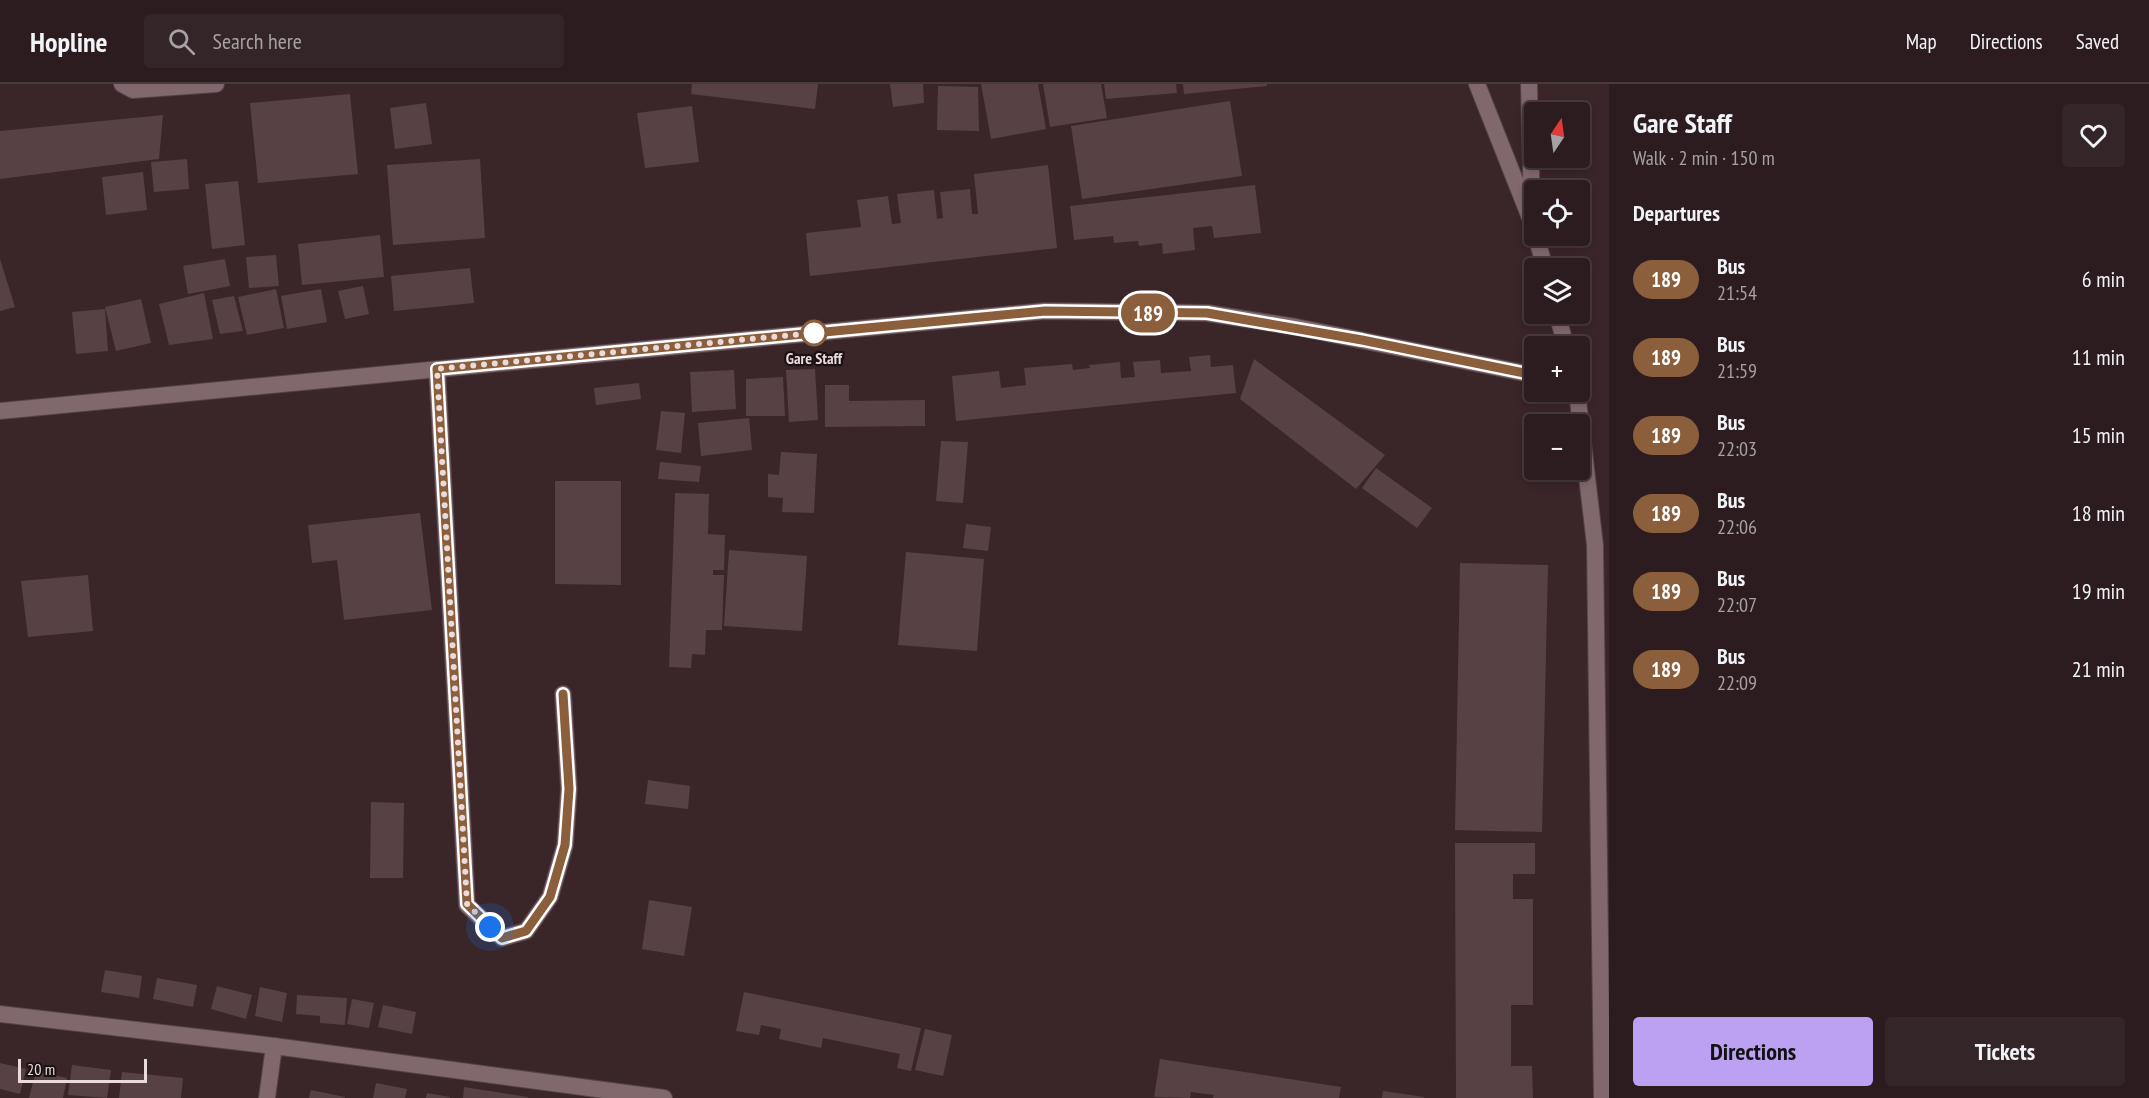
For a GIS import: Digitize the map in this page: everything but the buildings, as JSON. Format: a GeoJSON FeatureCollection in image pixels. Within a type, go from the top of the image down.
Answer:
{"type":"FeatureCollection","features":[{"type":"Feature","properties":{"kind":"street"},"geometry":{"type":"LineString","coordinates":[[122,84],[133,90],[216,84]]}},
{"type":"Feature","properties":{"kind":"street"},"geometry":{"type":"LineString","coordinates":[[1477,84],[1524,201]]}},
{"type":"Feature","properties":{"kind":"street"},"geometry":{"type":"LineString","coordinates":[[1529,84],[1533,180]]}},
{"type":"Feature","properties":{"kind":"street"},"geometry":{"type":"LineString","coordinates":[[0,411],[1045,311],[1207,313],[1362,340],[1524,373]]}},
{"type":"Feature","properties":{"kind":"street"},"geometry":{"type":"LineString","coordinates":[[437,369],[467,904],[502,938],[526,931],[550,897],[565,845],[569,789],[563,694]]}},
{"type":"Feature","properties":{"kind":"street"},"geometry":{"type":"LineString","coordinates":[[1578,402],[1595,545],[1602,1098]]}},
{"type":"Feature","properties":{"kind":"street"},"geometry":{"type":"LineString","coordinates":[[0,1014],[274,1046],[655,1097]]}},
{"type":"Feature","properties":{"kind":"street"},"geometry":{"type":"LineString","coordinates":[[267,1098],[274,1046]]}},
{"type":"Feature","properties":{"kind":"bus line","name":"189"},"geometry":{"type":"LineString","coordinates":[[563,694],[569,789],[565,845],[550,897],[526,931],[502,938],[467,904],[437,369],[1045,311],[1207,313],[1296,327],[1524,373]]}},
{"type":"Feature","properties":{"kind":"place","name":"Gare Staff"},"geometry":{"type":"Point","coordinates":[814,333]}},
{"type":"Feature","properties":{"kind":"route"},"geometry":{"type":"LineString","coordinates":[[490,927],[467,904],[437,369],[814,333]]}}]}
